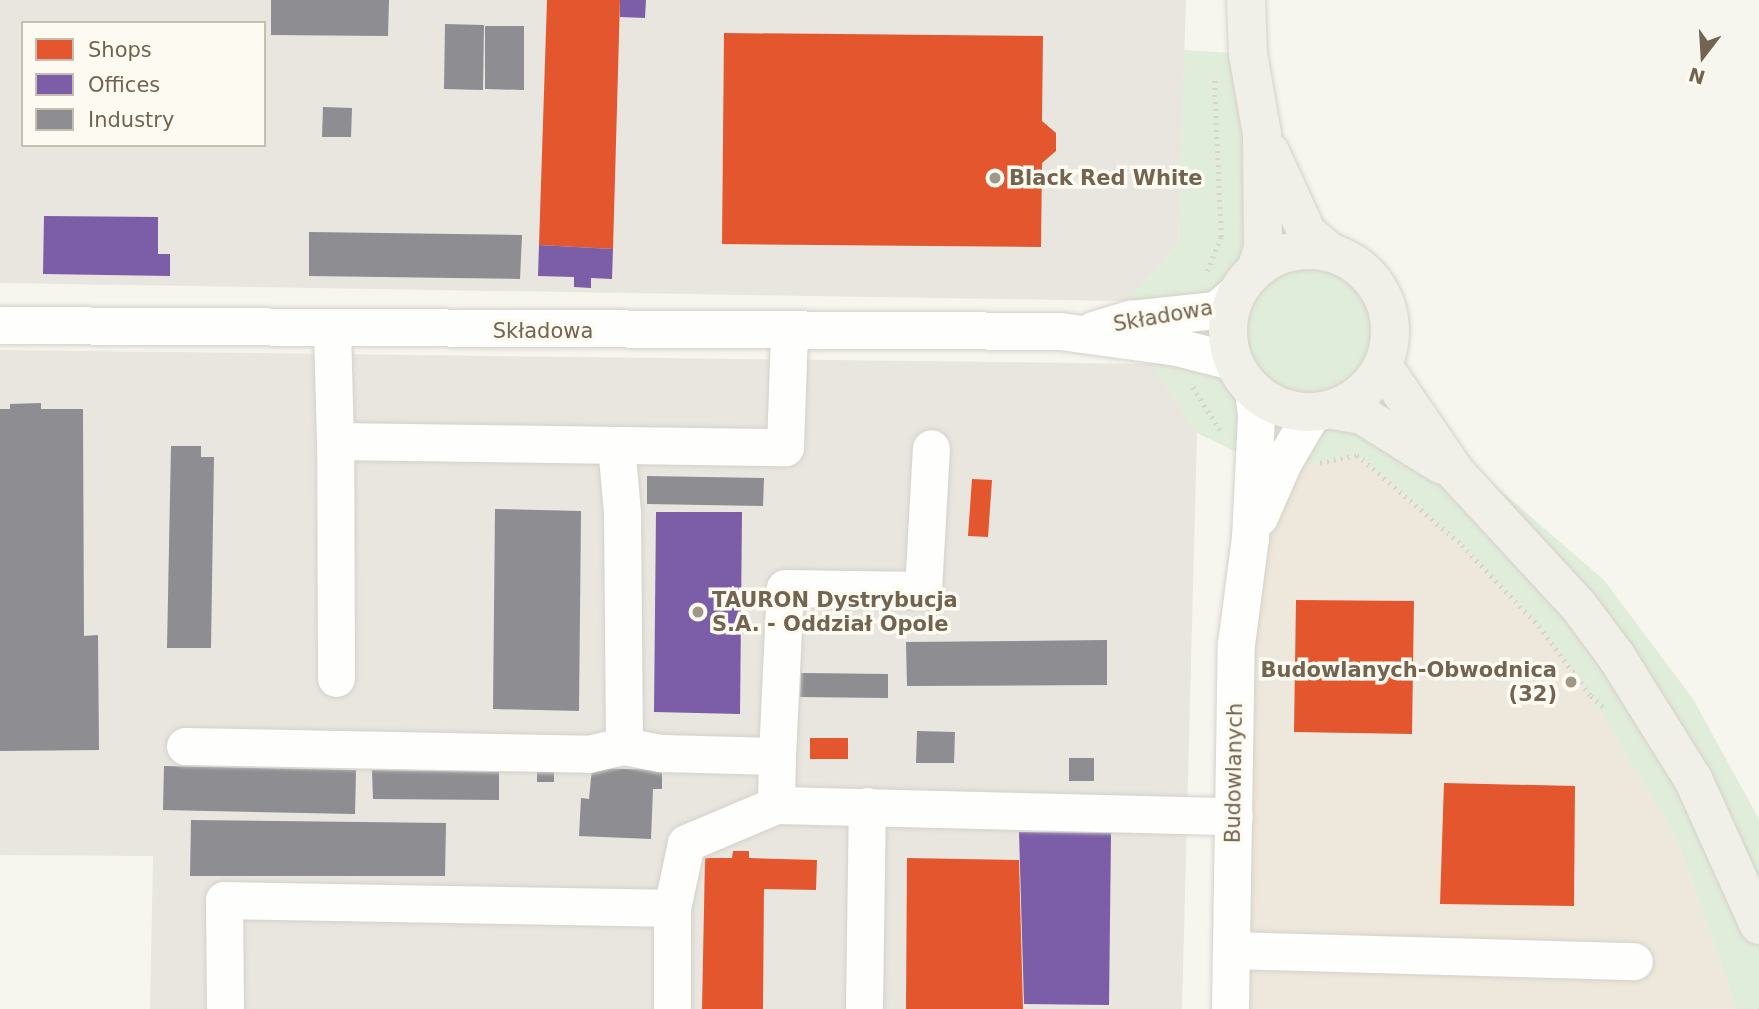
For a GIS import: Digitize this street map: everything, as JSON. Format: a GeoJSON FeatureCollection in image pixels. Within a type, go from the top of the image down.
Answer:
{"type":"FeatureCollection","features":[{"type":"Feature","properties":{"kind":"main road"},"geometry":{"type":"LineString","coordinates":[[1246,0],[1248,54],[1262,134],[1263,248],[1247,280],[1227,334],[1243,375],[1266,402],[1292,412],[1323,411],[1362,415],[1456,473]]}},
{"type":"Feature","properties":{"kind":"main road"},"geometry":{"type":"LineString","coordinates":[[1262,134],[1307,233],[1370,277],[1383,297],[1390,343],[1383,366],[1370,386],[1323,411]]}},
{"type":"Feature","properties":{"kind":"main road"},"geometry":{"type":"LineString","coordinates":[[1247,280],[1283,253],[1331,252]]}},
{"type":"Feature","properties":{"kind":"main road"},"geometry":{"type":"LineString","coordinates":[[1383,366],[1456,473],[1578,606],[1616,656],[1693,779],[1759,925]]}},
{"type":"Feature","properties":{"kind":"street","name":"Składowa"},"geometry":{"type":"LineString","coordinates":[[1086,332],[1129,318],[1216,310],[1247,280]]}},
{"type":"Feature","properties":{"kind":"street","name":"Składowa"},"geometry":{"type":"LineString","coordinates":[[0,325],[1086,332],[1243,375]]}},
{"type":"Feature","properties":{"kind":"street"},"geometry":{"type":"LineString","coordinates":[[332,328],[336,678]]}},
{"type":"Feature","properties":{"kind":"street"},"geometry":{"type":"LineString","coordinates":[[335,441],[785,447],[789,331]]}},
{"type":"Feature","properties":{"kind":"street","name":"Budowlanych"},"geometry":{"type":"LineString","coordinates":[[1230,1009],[1236,644],[1250,537],[1256,415],[1243,375]]}},
{"type":"Feature","properties":{"kind":"street","name":"Budowlanych"},"geometry":{"type":"LineString","coordinates":[[1250,537],[1283,462],[1323,411]]}},
{"type":"Feature","properties":{"kind":"street"},"geometry":{"type":"LineString","coordinates":[[616,445],[622,512],[624,746]]}},
{"type":"Feature","properties":{"kind":"street"},"geometry":{"type":"LineString","coordinates":[[776,804],[785,588],[923,590],[931,448]]}},
{"type":"Feature","properties":{"kind":"street"},"geometry":{"type":"LineString","coordinates":[[185,746],[588,754],[624,746],[661,752],[777,756]]}},
{"type":"Feature","properties":{"kind":"street"},"geometry":{"type":"LineString","coordinates":[[672,1009],[672,908],[686,843],[776,804],[1234,816]]}},
{"type":"Feature","properties":{"kind":"street"},"geometry":{"type":"LineString","coordinates":[[864,1009],[867,806]]}},
{"type":"Feature","properties":{"kind":"street"},"geometry":{"type":"LineString","coordinates":[[225,1009],[224,900],[672,908]]}},
{"type":"Feature","properties":{"kind":"street"},"geometry":{"type":"LineString","coordinates":[[1231,950],[1634,961]]}},
{"type":"Feature","properties":{"kind":"path"},"geometry":{"type":"LineString","coordinates":[[1214,71],[1220,220]]}},
{"type":"Feature","properties":{"kind":"path"},"geometry":{"type":"LineString","coordinates":[[1308,465],[1357,455],[1462,545],[1539,626],[1591,696],[1611,713]]}},
{"type":"Feature","properties":{"kind":"shaded area"},"geometry":{"type":"Polygon","coordinates":[[[0,0],[1186,0],[1178,245],[1127,301],[0,283],[0,0]]]}},
{"type":"Feature","properties":{"kind":"shaded area"},"geometry":{"type":"Polygon","coordinates":[[[0,350],[1152,364],[1197,433],[1182,1009],[150,1009],[153,856],[0,855],[0,350]]]}},
{"type":"Feature","properties":{"kind":"shaded area"},"geometry":{"type":"Polygon","coordinates":[[[1357,455],[1462,545],[1539,626],[1591,696],[1677,839],[1737,1009],[1248,1009],[1236,644],[1283,462],[1308,465],[1357,455]]]}},
{"type":"Feature","properties":{"kind":"green space"},"geometry":{"type":"Polygon","coordinates":[[[1184,50],[1248,54],[1262,134],[1330,252],[1352,262],[1383,297],[1390,343],[1383,366],[1470,464],[1604,580],[1693,699],[1759,819],[1759,1009],[1737,1009],[1677,839],[1591,696],[1539,626],[1462,545],[1357,455],[1308,465],[1234,451],[1197,433],[1152,364],[1127,301],[1178,245],[1184,50]]]}},
{"type":"Feature","properties":{"kind":"building: Shops"},"geometry":{"type":"Polygon","coordinates":[[[547,0],[620,0],[613,249],[539,245],[547,0]]]}},
{"type":"Feature","properties":{"kind":"building: Shops"},"geometry":{"type":"Polygon","coordinates":[[[724,33],[1043,36],[1042,121],[1056,133],[1056,151],[1042,163],[1041,247],[722,244],[724,33]]]}},
{"type":"Feature","properties":{"kind":"building: Shops"},"geometry":{"type":"Polygon","coordinates":[[[972,479],[992,480],[988,537],[968,536],[972,479]]]}},
{"type":"Feature","properties":{"kind":"building: Shops"},"geometry":{"type":"Polygon","coordinates":[[[1296,600],[1414,601],[1412,734],[1294,732],[1296,600]]]}},
{"type":"Feature","properties":{"kind":"building: Shops"},"geometry":{"type":"Polygon","coordinates":[[[810,738],[848,738],[848,759],[810,759],[810,738]]]}},
{"type":"Feature","properties":{"kind":"building: Shops"},"geometry":{"type":"Polygon","coordinates":[[[1444,783],[1575,786],[1574,906],[1440,904],[1444,783]]]}},
{"type":"Feature","properties":{"kind":"building: Shops"},"geometry":{"type":"Polygon","coordinates":[[[733,851],[749,851],[749,858],[817,860],[816,890],[764,889],[763,1009],[702,1009],[705,858],[732,858],[733,851]]]}},
{"type":"Feature","properties":{"kind":"building: Shops"},"geometry":{"type":"Polygon","coordinates":[[[907,858],[1019,860],[1023,1009],[906,1009],[907,858]]]}},
{"type":"Feature","properties":{"kind":"building: Offices"},"geometry":{"type":"Polygon","coordinates":[[[620,0],[646,0],[645,18],[620,17],[620,0]]]}},
{"type":"Feature","properties":{"kind":"building: Offices"},"geometry":{"type":"Polygon","coordinates":[[[44,216],[158,217],[158,254],[170,254],[170,276],[43,274],[44,216]]]}},
{"type":"Feature","properties":{"kind":"building: Offices"},"geometry":{"type":"Polygon","coordinates":[[[539,245],[613,249],[612,279],[591,278],[591,288],[574,287],[574,277],[538,276],[539,245]]]}},
{"type":"Feature","properties":{"kind":"building: Offices","name":"TAURON Dystrybucja S.A. - Oddział Opole"},"geometry":{"type":"Polygon","coordinates":[[[656,512],[742,512],[740,714],[654,712],[656,512]]]}},
{"type":"Feature","properties":{"kind":"building: Offices"},"geometry":{"type":"Polygon","coordinates":[[[1019,832],[1111,833],[1109,1005],[1024,1004],[1019,832]]]}},
{"type":"Feature","properties":{"kind":"building: Industry"},"geometry":{"type":"Polygon","coordinates":[[[271,0],[389,0],[388,36],[271,35],[271,0]]]}},
{"type":"Feature","properties":{"kind":"building: Industry"},"geometry":{"type":"Polygon","coordinates":[[[445,24],[484,25],[483,90],[444,89],[445,24]]]}},
{"type":"Feature","properties":{"kind":"building: Industry"},"geometry":{"type":"Polygon","coordinates":[[[485,26],[524,26],[524,90],[485,89],[485,26]]]}},
{"type":"Feature","properties":{"kind":"building: Industry"},"geometry":{"type":"Polygon","coordinates":[[[323,107],[352,108],[351,137],[322,137],[323,107]]]}},
{"type":"Feature","properties":{"kind":"building: Industry"},"geometry":{"type":"Polygon","coordinates":[[[309,232],[522,235],[520,279],[309,276],[309,232]]]}},
{"type":"Feature","properties":{"kind":"building: Industry"},"geometry":{"type":"Polygon","coordinates":[[[41,403],[41,409],[83,409],[84,636],[98,635],[99,750],[0,751],[0,409],[10,409],[10,404],[41,403]]]}},
{"type":"Feature","properties":{"kind":"building: Industry"},"geometry":{"type":"Polygon","coordinates":[[[171,446],[201,446],[201,457],[214,457],[211,648],[167,648],[171,446]]]}},
{"type":"Feature","properties":{"kind":"building: Industry"},"geometry":{"type":"Polygon","coordinates":[[[647,476],[764,478],[763,506],[647,504],[647,476]]]}},
{"type":"Feature","properties":{"kind":"building: Industry"},"geometry":{"type":"Polygon","coordinates":[[[495,509],[581,511],[579,711],[493,709],[495,509]]]}},
{"type":"Feature","properties":{"kind":"building: Industry"},"geometry":{"type":"Polygon","coordinates":[[[1107,640],[1107,685],[907,686],[906,642],[1107,640]]]}},
{"type":"Feature","properties":{"kind":"building: Industry"},"geometry":{"type":"Polygon","coordinates":[[[801,673],[888,674],[888,698],[800,697],[801,673]]]}},
{"type":"Feature","properties":{"kind":"building: Industry"},"geometry":{"type":"Polygon","coordinates":[[[917,731],[955,732],[954,763],[916,763],[917,731]]]}},
{"type":"Feature","properties":{"kind":"building: Industry"},"geometry":{"type":"Polygon","coordinates":[[[1069,758],[1094,758],[1094,781],[1069,781],[1069,758]]]}},
{"type":"Feature","properties":{"kind":"building: Industry"},"geometry":{"type":"Polygon","coordinates":[[[164,766],[356,770],[355,814],[163,810],[164,766]]]}},
{"type":"Feature","properties":{"kind":"building: Industry"},"geometry":{"type":"Polygon","coordinates":[[[537,768],[554,768],[554,782],[537,782],[537,768]]]}},
{"type":"Feature","properties":{"kind":"building: Industry"},"geometry":{"type":"Polygon","coordinates":[[[592,768],[662,770],[662,789],[653,789],[651,839],[579,836],[581,798],[589,799],[592,768]]]}},
{"type":"Feature","properties":{"kind":"building: Industry"},"geometry":{"type":"Polygon","coordinates":[[[372,770],[499,772],[499,800],[373,799],[372,770]]]}},
{"type":"Feature","properties":{"kind":"building: Industry"},"geometry":{"type":"Polygon","coordinates":[[[191,820],[446,823],[445,876],[190,876],[191,820]]]}},
{"type":"Feature","properties":{"kind":"place","name":"Black Red White"},"geometry":{"type":"Point","coordinates":[995,178]}},
{"type":"Feature","properties":{"kind":"place","name":"TAURON Dystrybucja S.A. - Oddział Opole"},"geometry":{"type":"Point","coordinates":[698,612]}},
{"type":"Feature","properties":{"kind":"place","name":"Budowlanych-Obwodnica (32)"},"geometry":{"type":"Point","coordinates":[1571,682]}}]}
